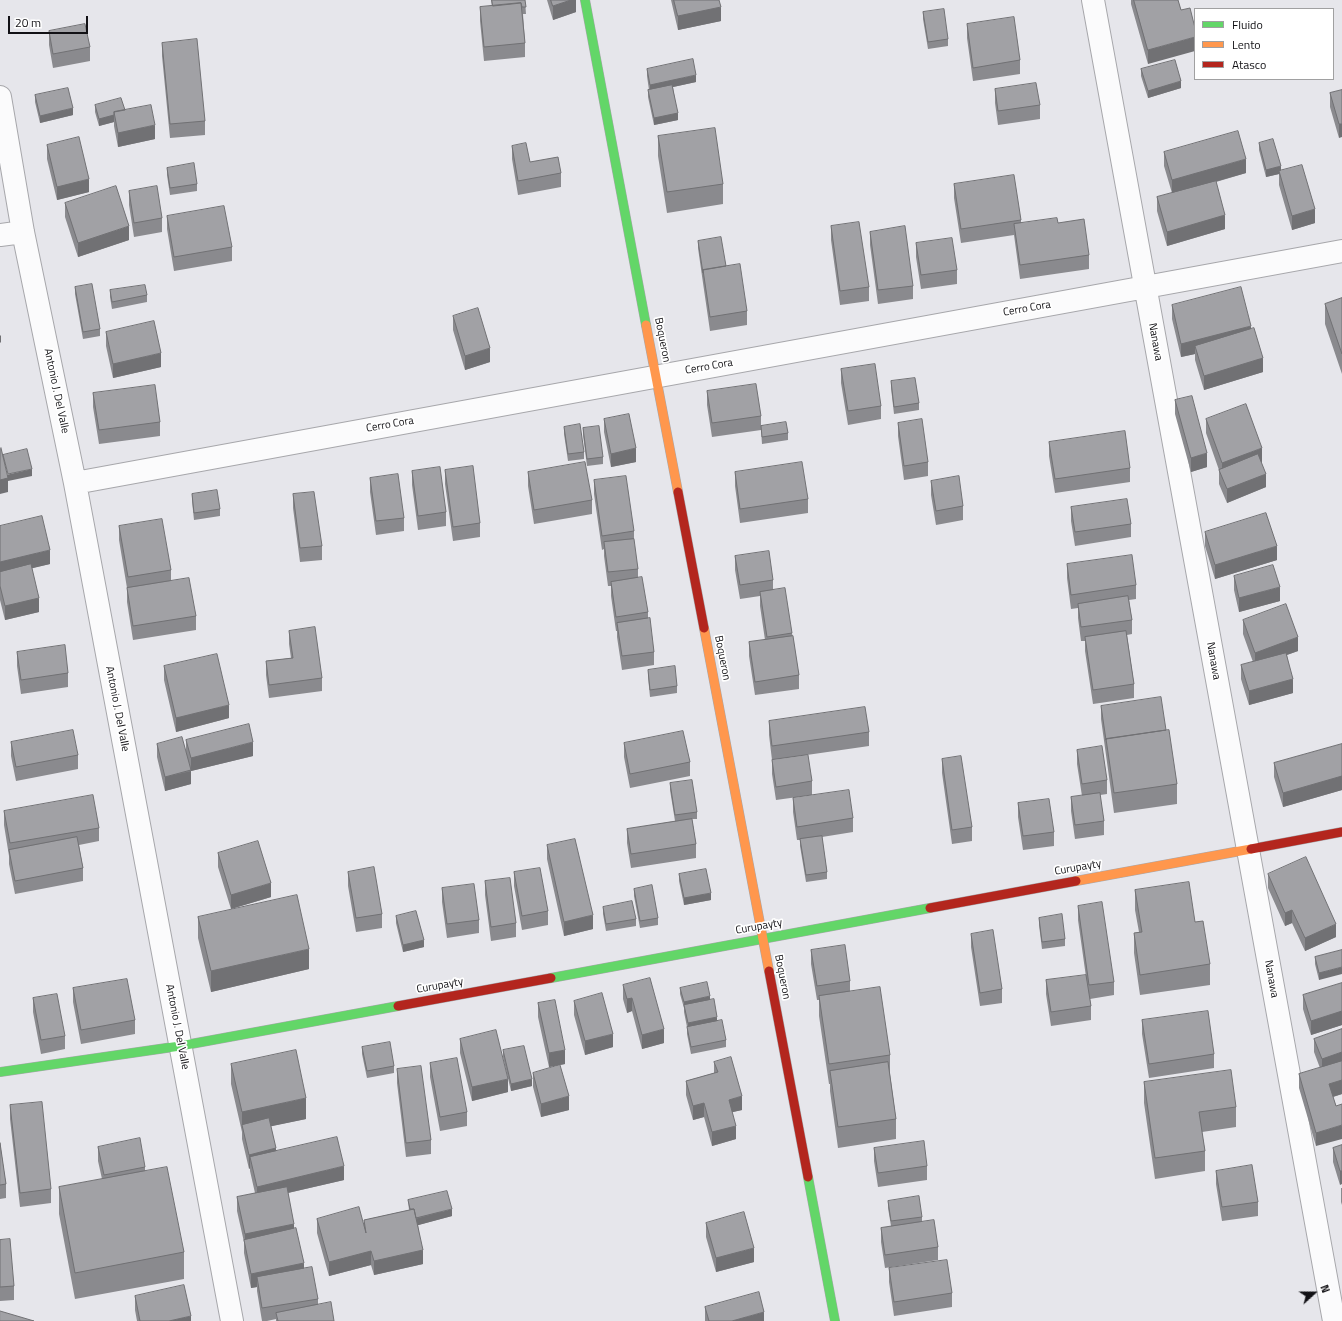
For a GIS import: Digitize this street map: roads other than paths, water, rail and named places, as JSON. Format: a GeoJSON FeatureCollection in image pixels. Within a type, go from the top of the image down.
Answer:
{"type":"FeatureCollection","features":[{"type":"Feature","properties":{"kind":"street","name":"Boqueron"},"geometry":{"type":"LineString","coordinates":[[585,0],[835,1321]]}},
{"type":"Feature","properties":{"kind":"street","name":"Nanawa"},"geometry":{"type":"LineString","coordinates":[[1092,0],[1334,1321]]}},
{"type":"Feature","properties":{"kind":"street","name":"Antonio J. Del Valle"},"geometry":{"type":"LineString","coordinates":[[0,97],[23,232],[75,483],[232,1321]]}},
{"type":"Feature","properties":{"kind":"street"},"geometry":{"type":"LineString","coordinates":[[0,235],[23,232]]}},
{"type":"Feature","properties":{"kind":"street","name":"Cerro Cora"},"geometry":{"type":"LineString","coordinates":[[75,483],[1342,251]]}},
{"type":"Feature","properties":{"kind":"street","name":"Curupayty"},"geometry":{"type":"LineString","coordinates":[[0,1072],[180,1046],[1342,832]]}}]}
